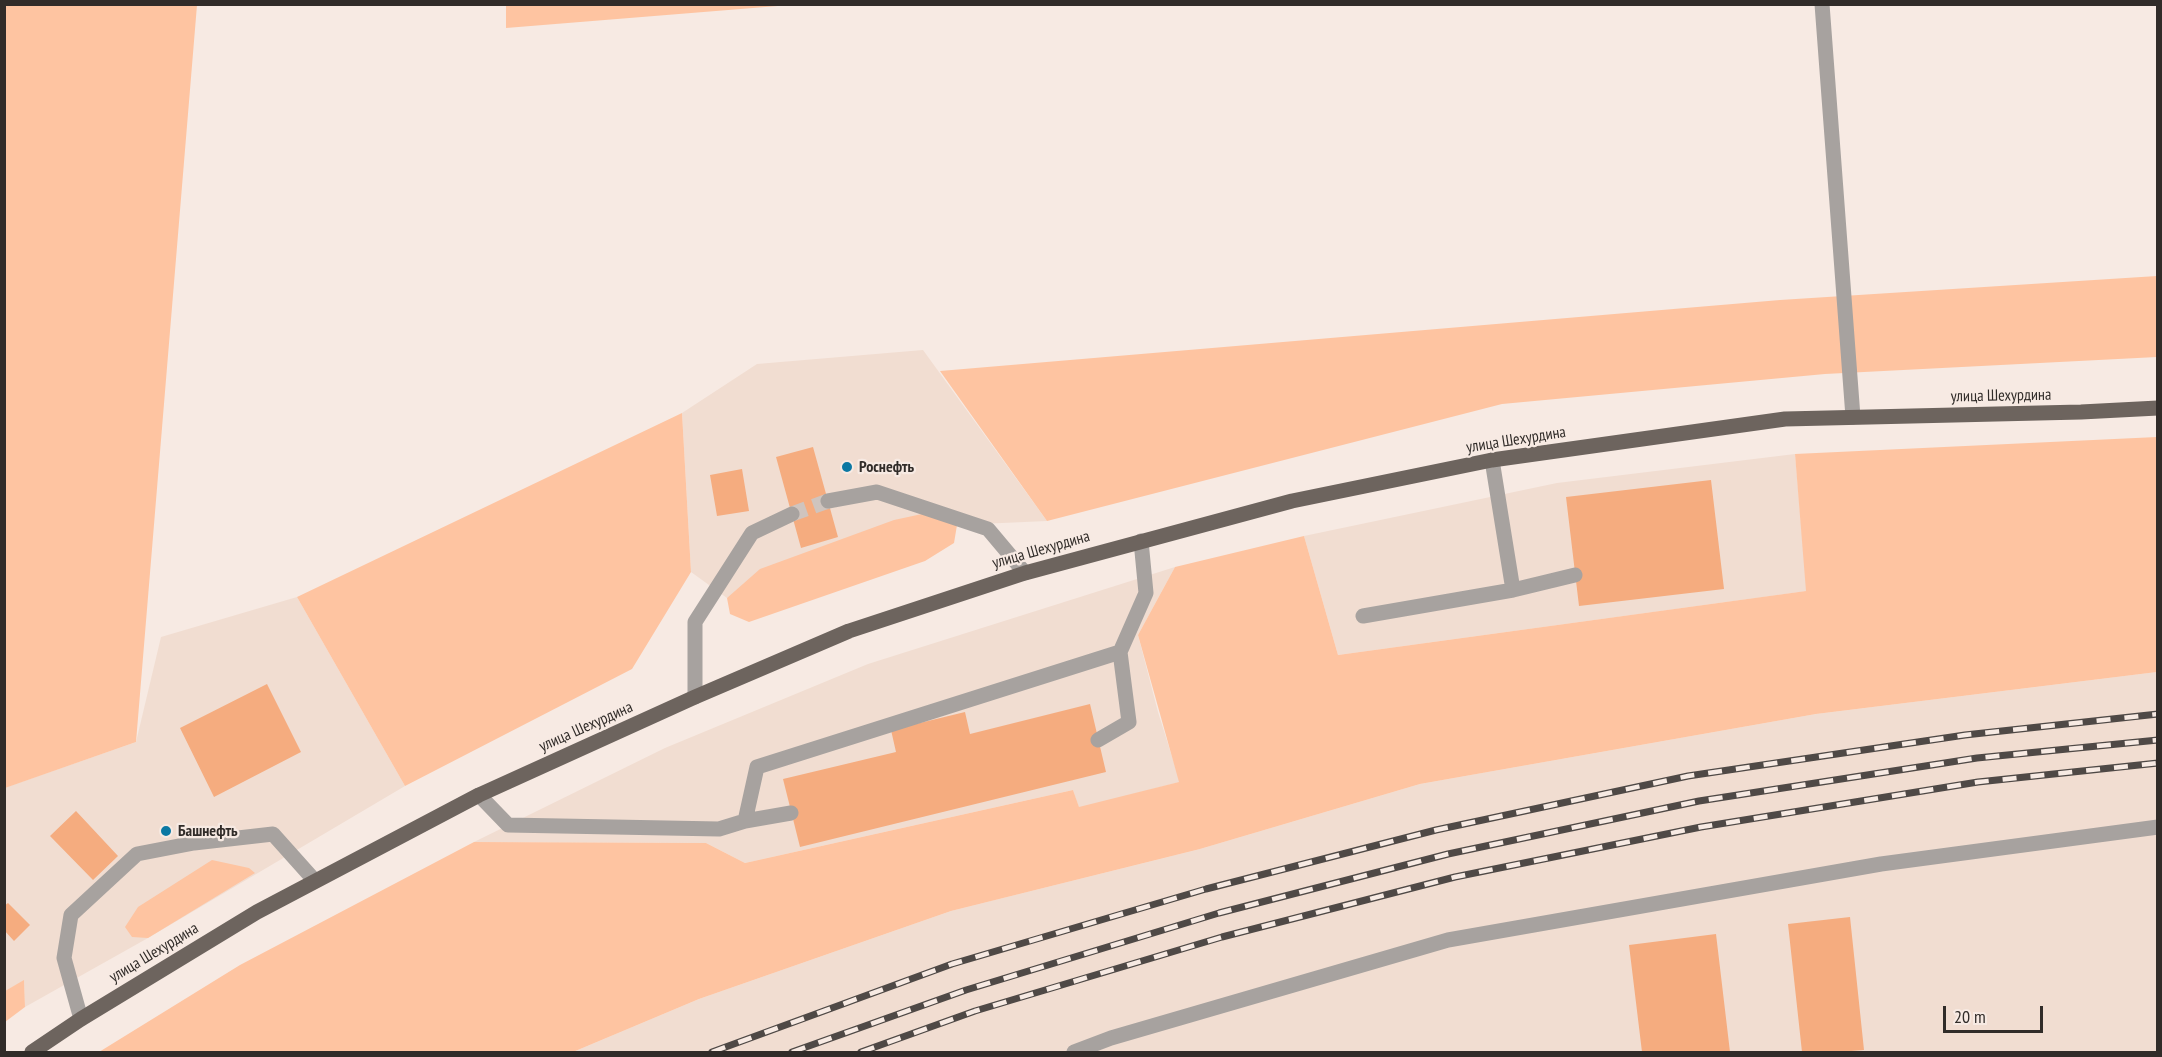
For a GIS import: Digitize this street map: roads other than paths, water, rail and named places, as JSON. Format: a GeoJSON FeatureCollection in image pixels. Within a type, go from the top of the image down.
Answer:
{"type":"FeatureCollection","features":[{"type":"Feature","properties":{"kind":"main road","name":"улица Шехурдина"},"geometry":{"type":"LineString","coordinates":[[32,1053],[81,1019],[257,912],[479,795],[695,697],[849,631],[1025,573],[1292,501],[1491,460],[1785,419],[2157,408]]}},
{"type":"Feature","properties":{"kind":"lane"},"geometry":{"type":"LineString","coordinates":[[1822,4],[1853,417]]}},
{"type":"Feature","properties":{"kind":"lane"},"geometry":{"type":"LineString","coordinates":[[1491,460],[1513,590]]}},
{"type":"Feature","properties":{"kind":"lane"},"geometry":{"type":"LineString","coordinates":[[828,501],[877,492],[988,529],[1025,573]]}},
{"type":"Feature","properties":{"kind":"lane"},"geometry":{"type":"LineString","coordinates":[[695,697],[695,622],[752,533],[792,514]]}},
{"type":"Feature","properties":{"kind":"lane"},"geometry":{"type":"LineString","coordinates":[[1098,740],[1129,722],[1120,652],[1146,593],[1141,541]]}},
{"type":"Feature","properties":{"kind":"lane"},"geometry":{"type":"LineString","coordinates":[[1363,616],[1513,590],[1575,575]]}},
{"type":"Feature","properties":{"kind":"lane"},"geometry":{"type":"LineString","coordinates":[[745,821],[757,767],[1120,652]]}},
{"type":"Feature","properties":{"kind":"lane"},"geometry":{"type":"LineString","coordinates":[[479,795],[508,825],[719,829],[745,821],[791,813]]}},
{"type":"Feature","properties":{"kind":"lane"},"geometry":{"type":"LineString","coordinates":[[1074,1053],[1111,1038],[1448,940],[1881,864],[2157,827]]}},
{"type":"Feature","properties":{"kind":"lane"},"geometry":{"type":"LineString","coordinates":[[81,1019],[64,958],[71,915],[137,855],[194,843],[273,834],[315,881]]}},
{"type":"Feature","properties":{"kind":"tunnel"},"geometry":{"type":"LineString","coordinates":[[792,514],[828,501]]}},
{"type":"Feature","properties":{"kind":"railway"},"geometry":{"type":"LineString","coordinates":[[712,1052],[952,964],[1206,889],[1436,830],[1688,776],[1965,735],[2158,714]]}},
{"type":"Feature","properties":{"kind":"railway"},"geometry":{"type":"LineString","coordinates":[[792,1052],[966,990],[1219,913],[1448,854],[1699,801],[1977,758],[2158,740]]}},
{"type":"Feature","properties":{"kind":"railway"},"geometry":{"type":"LineString","coordinates":[[861,1052],[975,1011],[1222,937],[1455,877],[1701,827],[1978,782],[2158,763]]}},
{"type":"Feature","properties":{"kind":"place","name":"Роснефть"},"geometry":{"type":"Point","coordinates":[847,467]}},
{"type":"Feature","properties":{"kind":"place","name":"Башнефть"},"geometry":{"type":"Point","coordinates":[166,831]}}]}
